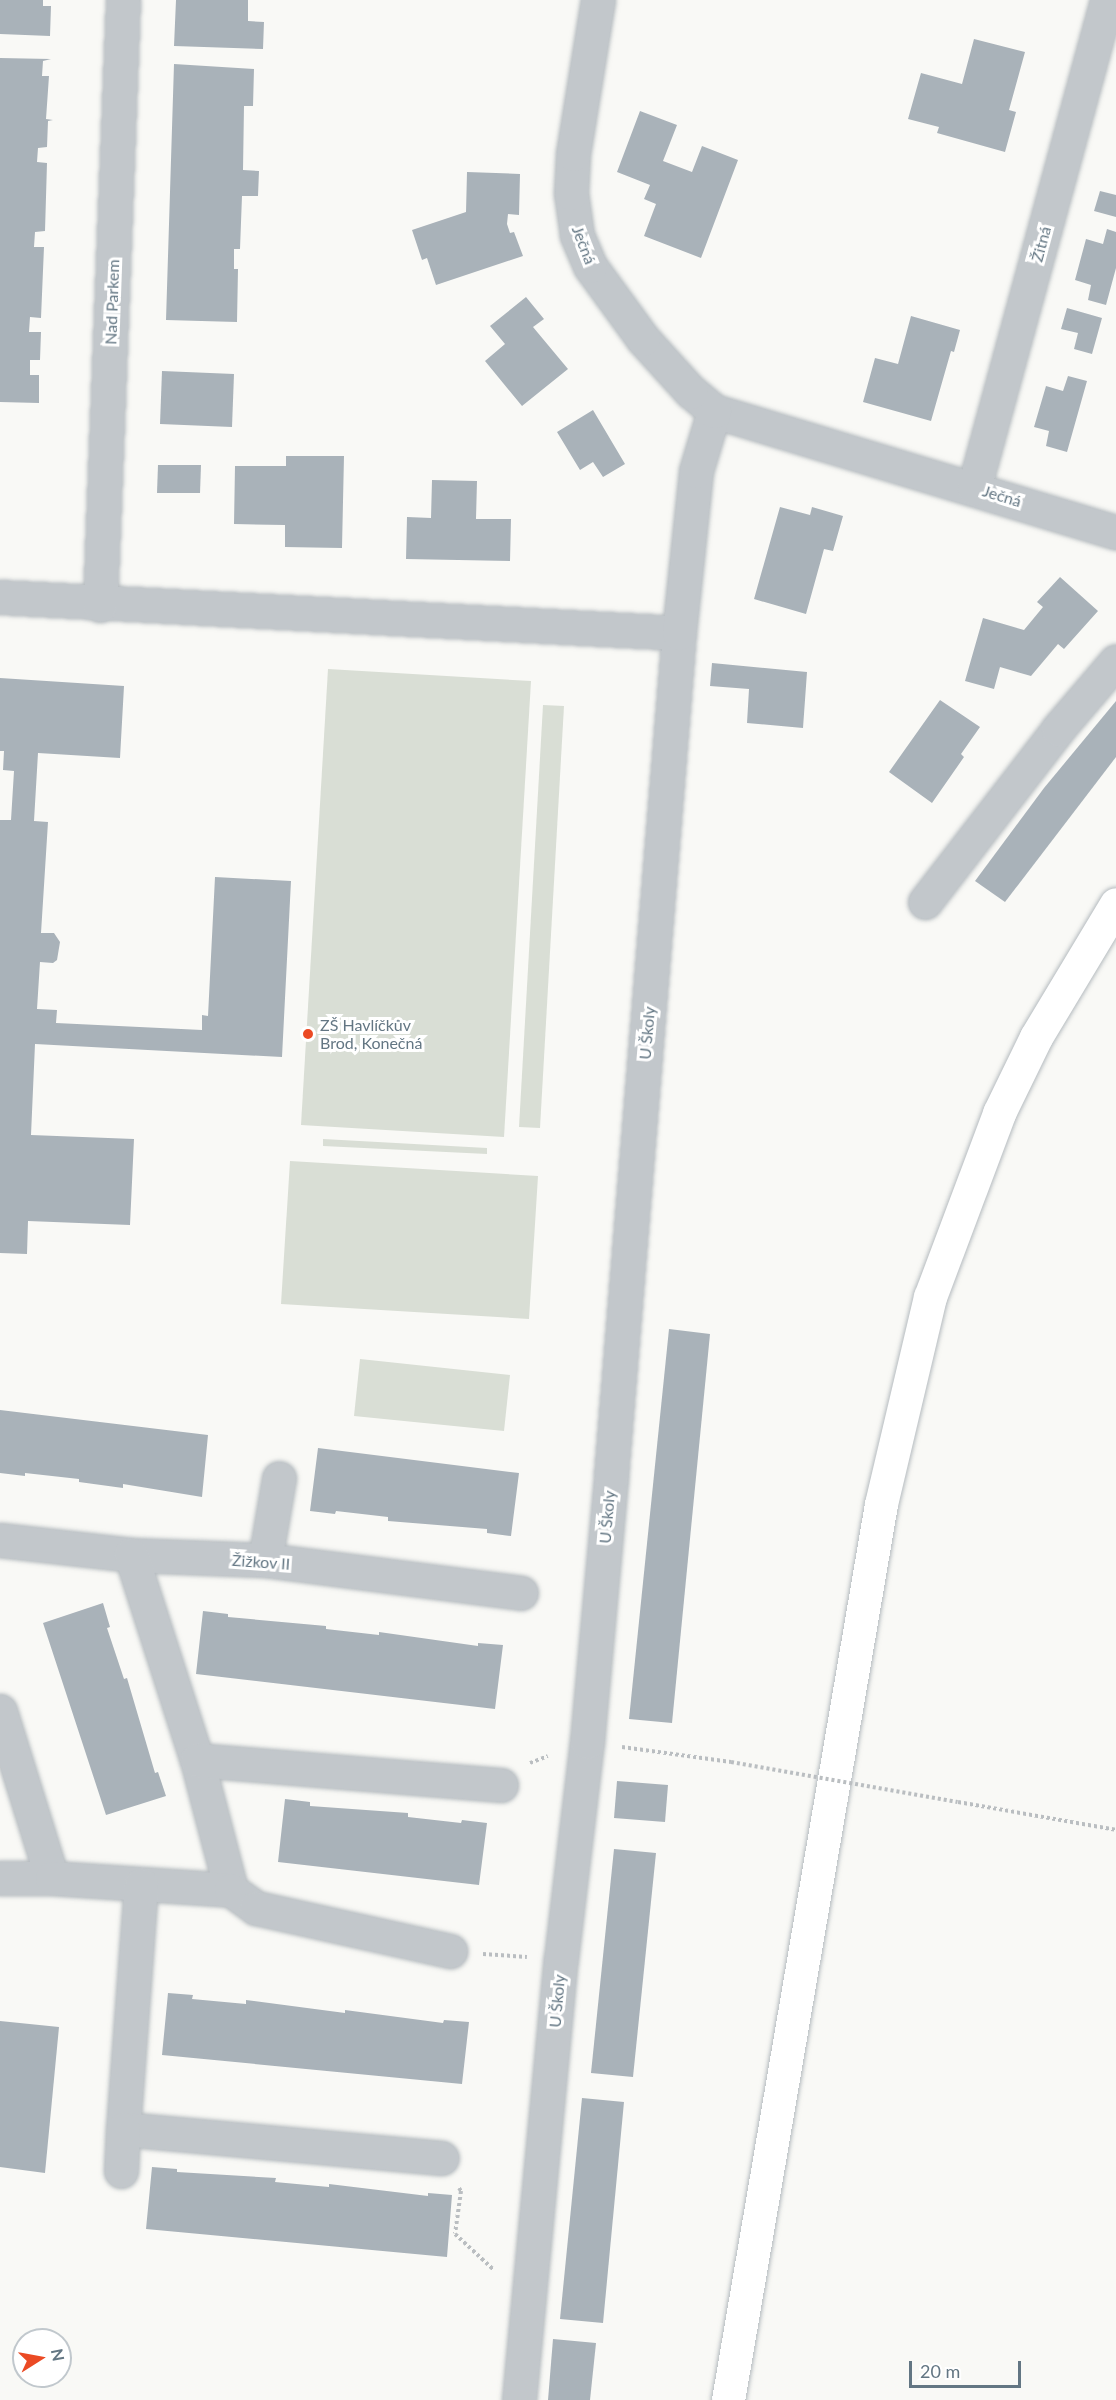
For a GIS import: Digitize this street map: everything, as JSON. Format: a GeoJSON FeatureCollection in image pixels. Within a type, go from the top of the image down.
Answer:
{"type":"FeatureCollection","features":[{"type":"Feature","properties":{"kind":"main road"},"geometry":{"type":"LineString","coordinates":[[728,2400],[881,1504],[930,1297],[999,1113],[1035,1037],[1116,904]]}},
{"type":"Feature","properties":{"kind":"street","name":"Nad Parkem"},"geometry":{"type":"LineString","coordinates":[[100,605],[123,0]]}},
{"type":"Feature","properties":{"kind":"street","name":"Ječná"},"geometry":{"type":"LineString","coordinates":[[598,0],[573,154],[571,193],[577,235],[590,266],[643,339],[691,392],[714,411],[1116,532]]}},
{"type":"Feature","properties":{"kind":"street","name":"Žitná"},"geometry":{"type":"LineString","coordinates":[[974,488],[1107,0]]}},
{"type":"Feature","properties":{"kind":"street"},"geometry":{"type":"LineString","coordinates":[[0,597],[100,605],[679,633],[696,471],[714,411]]}},
{"type":"Feature","properties":{"kind":"street","name":"U Školy"},"geometry":{"type":"LineString","coordinates":[[519,2400],[561,1959],[587,1742],[612,1464],[679,633]]}},
{"type":"Feature","properties":{"kind":"street"},"geometry":{"type":"LineString","coordinates":[[925,902],[1058,729],[1116,662]]}},
{"type":"Feature","properties":{"kind":"street"},"geometry":{"type":"LineString","coordinates":[[265,1560],[279,1478]]}},
{"type":"Feature","properties":{"kind":"street","name":"Žižkov II"},"geometry":{"type":"LineString","coordinates":[[0,1540],[130,1556],[265,1560],[520,1593]]}},
{"type":"Feature","properties":{"kind":"street"},"geometry":{"type":"LineString","coordinates":[[130,1556],[196,1760],[231,1890]]}},
{"type":"Feature","properties":{"kind":"street"},"geometry":{"type":"LineString","coordinates":[[0,1711],[52,1878]]}},
{"type":"Feature","properties":{"kind":"street"},"geometry":{"type":"LineString","coordinates":[[196,1760],[501,1785]]}},
{"type":"Feature","properties":{"kind":"street"},"geometry":{"type":"LineString","coordinates":[[0,1878],[52,1878],[231,1890],[256,1908],[450,1951]]}},
{"type":"Feature","properties":{"kind":"street"},"geometry":{"type":"LineString","coordinates":[[120,2171],[141,1885]]}},
{"type":"Feature","properties":{"kind":"street"},"geometry":{"type":"LineString","coordinates":[[123,2129],[442,2158]]}},
{"type":"Feature","properties":{"kind":"path"},"geometry":{"type":"LineString","coordinates":[[501,1785],[503,1773],[587,1742],[731,1762],[1116,1830]]}},
{"type":"Feature","properties":{"kind":"path"},"geometry":{"type":"LineString","coordinates":[[450,1951],[561,1959]]}},
{"type":"Feature","properties":{"kind":"path"},"geometry":{"type":"LineString","coordinates":[[442,2158],[461,2191],[455,2234],[529,2302]]}},
{"type":"Feature","properties":{"kind":"shaded area"},"geometry":{"type":"Polygon","coordinates":[[[328,669],[531,681],[504,1137],[301,1125],[328,669]]]}},
{"type":"Feature","properties":{"kind":"shaded area"},"geometry":{"type":"Polygon","coordinates":[[[543,705],[564,706],[540,1128],[519,1127],[543,705]]]}},
{"type":"Feature","properties":{"kind":"shaded area"},"geometry":{"type":"Polygon","coordinates":[[[323,1139],[487,1148],[487,1154],[323,1146],[323,1139]]]}},
{"type":"Feature","properties":{"kind":"shaded area"},"geometry":{"type":"Polygon","coordinates":[[[290,1161],[538,1176],[529,1319],[281,1304],[290,1161]]]}},
{"type":"Feature","properties":{"kind":"shaded area"},"geometry":{"type":"Polygon","coordinates":[[[360,1359],[510,1375],[504,1431],[354,1416],[360,1359]]]}},
{"type":"Feature","properties":{"kind":"building"},"geometry":{"type":"Polygon","coordinates":[[[0,0],[43,0],[43,6],[51,6],[50,36],[0,34],[0,0]]]}},
{"type":"Feature","properties":{"kind":"building"},"geometry":{"type":"Polygon","coordinates":[[[176,0],[248,0],[248,21],[264,22],[263,49],[174,46],[176,0]]]}},
{"type":"Feature","properties":{"kind":"building"},"geometry":{"type":"Polygon","coordinates":[[[974,39],[1025,52],[1009,110],[1016,112],[1005,152],[937,133],[939,127],[908,119],[921,73],[962,84],[974,39]]]}},
{"type":"Feature","properties":{"kind":"building"},"geometry":{"type":"Polygon","coordinates":[[[0,58],[51,59],[43,61],[42,76],[49,76],[46,119],[53,120],[48,121],[47,147],[38,148],[37,162],[47,163],[45,231],[35,232],[34,247],[44,247],[41,318],[30,317],[29,332],[41,332],[40,360],[30,360],[30,375],[39,375],[39,403],[0,402],[0,58]]]}},
{"type":"Feature","properties":{"kind":"building"},"geometry":{"type":"Polygon","coordinates":[[[174,64],[254,69],[253,106],[244,106],[243,170],[259,171],[258,196],[242,196],[240,249],[234,249],[234,269],[238,269],[237,322],[166,320],[174,64]]]}},
{"type":"Feature","properties":{"kind":"building"},"geometry":{"type":"Polygon","coordinates":[[[640,111],[677,125],[663,161],[692,172],[702,146],[738,160],[701,258],[644,236],[656,204],[644,199],[650,185],[617,172],[640,111]]]}},
{"type":"Feature","properties":{"kind":"building"},"geometry":{"type":"Polygon","coordinates":[[[467,172],[520,174],[519,215],[508,214],[507,224],[510,233],[514,232],[523,256],[436,285],[427,258],[422,260],[412,230],[466,212],[467,172]]]}},
{"type":"Feature","properties":{"kind":"building"},"geometry":{"type":"Polygon","coordinates":[[[1100,191],[1116,195],[1116,217],[1094,211],[1100,191]]]}},
{"type":"Feature","properties":{"kind":"building"},"geometry":{"type":"Polygon","coordinates":[[[1107,229],[1116,232],[1116,268],[1106,305],[1088,300],[1091,285],[1075,280],[1086,239],[1103,244],[1107,229]]]}},
{"type":"Feature","properties":{"kind":"building"},"geometry":{"type":"Polygon","coordinates":[[[526,297],[544,319],[533,327],[568,369],[522,406],[485,361],[505,344],[490,326],[526,297]]]}},
{"type":"Feature","properties":{"kind":"building"},"geometry":{"type":"Polygon","coordinates":[[[1067,308],[1102,318],[1092,354],[1074,349],[1078,333],[1061,329],[1067,308]]]}},
{"type":"Feature","properties":{"kind":"building"},"geometry":{"type":"Polygon","coordinates":[[[911,316],[960,330],[954,352],[951,351],[931,421],[863,402],[875,358],[898,364],[911,316]]]}},
{"type":"Feature","properties":{"kind":"building"},"geometry":{"type":"Polygon","coordinates":[[[162,371],[234,374],[232,427],[160,424],[162,371]]]}},
{"type":"Feature","properties":{"kind":"building"},"geometry":{"type":"Polygon","coordinates":[[[1068,376],[1087,381],[1067,452],[1046,446],[1049,431],[1034,427],[1046,386],[1063,391],[1068,376]]]}},
{"type":"Feature","properties":{"kind":"building"},"geometry":{"type":"Polygon","coordinates":[[[593,410],[625,464],[603,477],[593,462],[580,470],[557,432],[593,410]]]}},
{"type":"Feature","properties":{"kind":"building"},"geometry":{"type":"Polygon","coordinates":[[[286,456],[344,456],[342,548],[285,547],[285,525],[234,524],[235,466],[286,466],[286,456]]]}},
{"type":"Feature","properties":{"kind":"building"},"geometry":{"type":"Polygon","coordinates":[[[158,465],[201,465],[200,493],[157,493],[158,465]]]}},
{"type":"Feature","properties":{"kind":"building"},"geometry":{"type":"Polygon","coordinates":[[[432,480],[477,481],[476,519],[511,519],[510,561],[406,559],[407,517],[431,518],[432,480]]]}},
{"type":"Feature","properties":{"kind":"building"},"geometry":{"type":"Polygon","coordinates":[[[780,507],[810,515],[812,507],[843,516],[833,551],[824,549],[806,614],[754,599],[780,507]]]}},
{"type":"Feature","properties":{"kind":"building"},"geometry":{"type":"Polygon","coordinates":[[[1060,577],[1098,611],[1064,649],[1058,644],[1031,676],[1000,667],[994,689],[965,681],[983,618],[1024,630],[1043,607],[1037,602],[1060,577]]]}},
{"type":"Feature","properties":{"kind":"building"},"geometry":{"type":"Polygon","coordinates":[[[712,663],[807,672],[803,728],[747,723],[749,689],[710,686],[712,663]]]}},
{"type":"Feature","properties":{"kind":"building"},"geometry":{"type":"Polygon","coordinates":[[[0,678],[124,686],[120,758],[38,753],[34,821],[48,822],[41,933],[54,933],[60,942],[57,960],[53,963],[40,962],[37,1009],[57,1010],[56,1023],[202,1030],[202,1015],[208,1016],[215,877],[291,881],[282,1057],[35,1044],[31,1135],[134,1139],[130,1225],[28,1221],[27,1254],[0,1253],[0,820],[11,820],[14,771],[3,770],[4,751],[0,751],[0,678]]]}},
{"type":"Feature","properties":{"kind":"building"},"geometry":{"type":"Polygon","coordinates":[[[940,700],[980,727],[961,754],[964,757],[932,803],[889,772],[940,700]]]}},
{"type":"Feature","properties":{"kind":"building"},"geometry":{"type":"Polygon","coordinates":[[[1116,701],[1116,757],[1005,902],[975,881],[1044,788],[1116,701]]]}},
{"type":"Feature","properties":{"kind":"building"},"geometry":{"type":"Polygon","coordinates":[[[669,1329],[710,1334],[672,1723],[629,1719],[669,1329]]]}},
{"type":"Feature","properties":{"kind":"building"},"geometry":{"type":"Polygon","coordinates":[[[0,1410],[208,1435],[202,1497],[123,1484],[123,1488],[79,1482],[79,1479],[25,1473],[25,1476],[0,1473],[0,1410]]]}},
{"type":"Feature","properties":{"kind":"building"},"geometry":{"type":"Polygon","coordinates":[[[318,1448],[519,1473],[511,1536],[487,1533],[487,1529],[388,1521],[388,1517],[336,1511],[335,1514],[310,1511],[318,1448]]]}},
{"type":"Feature","properties":{"kind":"building"},"geometry":{"type":"Polygon","coordinates":[[[103,1603],[110,1627],[107,1628],[124,1679],[127,1678],[155,1773],[158,1772],[166,1796],[106,1815],[43,1623],[103,1603]]]}},
{"type":"Feature","properties":{"kind":"building"},"geometry":{"type":"Polygon","coordinates":[[[203,1611],[228,1614],[228,1617],[326,1626],[326,1629],[379,1635],[379,1632],[478,1646],[478,1643],[503,1645],[495,1709],[196,1674],[203,1611]]]}},
{"type":"Feature","properties":{"kind":"building"},"geometry":{"type":"Polygon","coordinates":[[[617,1781],[668,1785],[665,1822],[614,1818],[617,1781]]]}},
{"type":"Feature","properties":{"kind":"building"},"geometry":{"type":"Polygon","coordinates":[[[285,1799],[310,1802],[310,1806],[408,1813],[408,1817],[461,1823],[462,1820],[487,1823],[479,1885],[278,1862],[285,1799]]]}},
{"type":"Feature","properties":{"kind":"building"},"geometry":{"type":"Polygon","coordinates":[[[614,1849],[656,1853],[633,2077],[591,2073],[614,1849]]]}},
{"type":"Feature","properties":{"kind":"building"},"geometry":{"type":"Polygon","coordinates":[[[168,1993],[193,1995],[192,1999],[246,2004],[246,2000],[443,2023],[444,2020],[469,2022],[462,2084],[162,2055],[168,1993]]]}},
{"type":"Feature","properties":{"kind":"building"},"geometry":{"type":"Polygon","coordinates":[[[0,2021],[59,2027],[45,2173],[0,2167],[0,2021]]]}},
{"type":"Feature","properties":{"kind":"building"},"geometry":{"type":"Polygon","coordinates":[[[582,2098],[624,2102],[603,2323],[560,2319],[582,2098]]]}},
{"type":"Feature","properties":{"kind":"building"},"geometry":{"type":"Polygon","coordinates":[[[152,2167],[177,2169],[177,2172],[276,2178],[275,2182],[329,2187],[329,2184],[428,2196],[428,2193],[452,2195],[447,2257],[146,2229],[152,2167]]]}},
{"type":"Feature","properties":{"kind":"building"},"geometry":{"type":"Polygon","coordinates":[[[553,2339],[596,2343],[590,2400],[548,2400],[553,2339]]]}},
{"type":"Feature","properties":{"kind":"place","name":"ZŠ Havlíčkův Brod, Konečná"},"geometry":{"type":"Point","coordinates":[308,1034]}}]}
